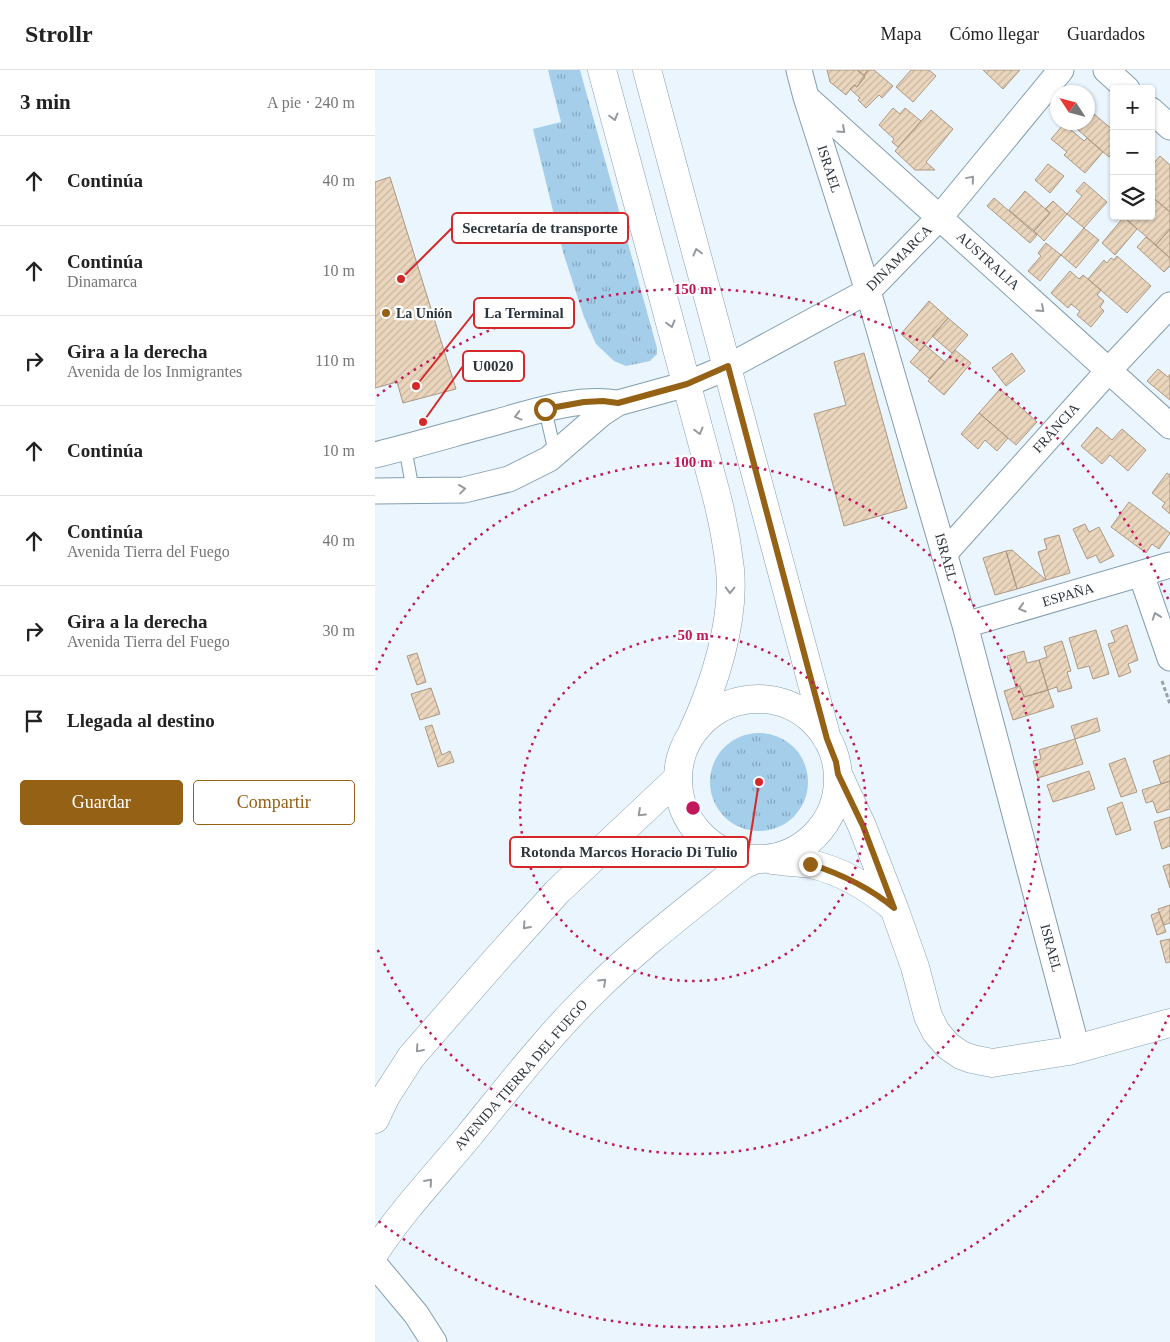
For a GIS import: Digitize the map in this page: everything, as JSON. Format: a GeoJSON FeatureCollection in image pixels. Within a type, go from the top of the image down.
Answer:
{"type":"FeatureCollection","features":[{"type":"Feature","properties":{"kind":"street"},"geometry":{"type":"LineString","coordinates":[[601,70],[721,511],[730,571],[729,600],[719,658],[707,702],[684,747],[677,779],[683,808],[689,822],[700,836],[714,847],[729,854],[810,864],[829,870],[857,883],[894,908]]}},
{"type":"Feature","properties":{"kind":"street"},"geometry":{"type":"LineString","coordinates":[[647,70],[838,774],[834,804],[826,820],[815,835],[801,847],[784,855],[761,859]]}},
{"type":"Feature","properties":{"kind":"street","name":"ISRAEL"},"geometry":{"type":"LineString","coordinates":[[799,70],[868,291],[945,554],[1077,1049]]}},
{"type":"Feature","properties":{"kind":"street","name":"DINAMARCA"},"geometry":{"type":"LineString","coordinates":[[618,403],[687,384],[728,366],[868,291],[940,217],[1061,70]]}},
{"type":"Feature","properties":{"kind":"street"},"geometry":{"type":"LineString","coordinates":[[1106,70],[1123,85]]}},
{"type":"Feature","properties":{"kind":"street","name":"AUSTRALIA"},"geometry":{"type":"LineString","coordinates":[[806,97],[1170,426]]}},
{"type":"Feature","properties":{"kind":"street"},"geometry":{"type":"LineString","coordinates":[[1155,114],[1170,127]]}},
{"type":"Feature","properties":{"kind":"street","name":"FRANCIA"},"geometry":{"type":"LineString","coordinates":[[945,554],[1109,370],[1170,305]]}},
{"type":"Feature","properties":{"kind":"street"},"geometry":{"type":"LineString","coordinates":[[375,456],[545,409],[584,402],[603,401],[618,403]]}},
{"type":"Feature","properties":{"kind":"street"},"geometry":{"type":"LineString","coordinates":[[375,491],[464,490],[509,479],[549,459],[601,414],[618,403]]}},
{"type":"Feature","properties":{"kind":"street","name":"ESPAÑA"},"geometry":{"type":"LineString","coordinates":[[965,625],[1170,565]]}},
{"type":"Feature","properties":{"kind":"street"},"geometry":{"type":"LineString","coordinates":[[1141,574],[1170,658]]}},
{"type":"Feature","properties":{"kind":"street"},"geometry":{"type":"LineString","coordinates":[[692,733],[715,711],[734,702],[755,699],[775,701],[795,708],[812,720],[827,739]]}},
{"type":"Feature","properties":{"kind":"street"},"geometry":{"type":"LineString","coordinates":[[838,774],[863,826],[894,908],[915,967],[928,1016],[936,1032],[948,1046],[961,1055],[992,1063],[1077,1049],[1170,1022]]}},
{"type":"Feature","properties":{"kind":"street"},"geometry":{"type":"LineString","coordinates":[[375,1118],[386,1096],[411,1058],[494,962],[557,892],[677,779]]}},
{"type":"Feature","properties":{"kind":"street","name":"AVENIDA TIERRA DEL FUEGO"},"geometry":{"type":"LineString","coordinates":[[375,1252],[397,1220],[506,1089],[592,992],[637,950],[743,865],[761,859]]}},
{"type":"Feature","properties":{"kind":"street"},"geometry":{"type":"LineString","coordinates":[[375,1265],[416,1314],[434,1342]]}},
{"type":"Feature","properties":{"kind":"lane"},"geometry":{"type":"LineString","coordinates":[[545,409],[555,453]]}},
{"type":"Feature","properties":{"kind":"lane"},"geometry":{"type":"LineString","coordinates":[[405,447],[413,491]]}},
{"type":"Feature","properties":{"kind":"green space"},"geometry":{"type":"Polygon","coordinates":[[[548,70],[580,70],[657,348],[657,354],[650,361],[626,366],[614,361],[596,344],[584,317],[563,252],[533,129],[561,122],[548,70]]]}},
{"type":"Feature","properties":{"kind":"green space"},"geometry":{"type":"Polygon","coordinates":[[[759,733],[778,737],[794,747],[804,763],[808,782],[804,801],[794,817],[778,827],[759,831],[740,827],[724,817],[714,801],[710,782],[714,763],[724,747],[740,737],[759,733]]]}},
{"type":"Feature","properties":{"kind":"building"},"geometry":{"type":"Polygon","coordinates":[[[827,70],[857,70],[865,77],[857,87],[854,85],[846,95],[830,82],[827,70]]]}},
{"type":"Feature","properties":{"kind":"building"},"geometry":{"type":"Polygon","coordinates":[[[857,70],[868,70],[864,75],[857,70]]]}},
{"type":"Feature","properties":{"kind":"building"},"geometry":{"type":"Polygon","coordinates":[[[868,70],[874,70],[893,86],[882,98],[879,95],[866,108],[858,100],[860,98],[850,89],[854,85],[857,87],[868,70]]]}},
{"type":"Feature","properties":{"kind":"building"},"geometry":{"type":"Polygon","coordinates":[[[911,70],[929,70],[936,76],[913,102],[896,87],[911,70]]]}},
{"type":"Feature","properties":{"kind":"building"},"geometry":{"type":"Polygon","coordinates":[[[983,70],[1020,70],[1003,89],[983,70]]]}},
{"type":"Feature","properties":{"kind":"building"},"geometry":{"type":"Polygon","coordinates":[[[893,108],[900,114],[905,108],[921,121],[898,147],[892,142],[894,139],[879,125],[893,108]]]}},
{"type":"Feature","properties":{"kind":"building"},"geometry":{"type":"Polygon","coordinates":[[[931,110],[953,129],[926,162],[935,170],[915,170],[895,151],[931,110]]]}},
{"type":"Feature","properties":{"kind":"building"},"geometry":{"type":"Polygon","coordinates":[[[1095,115],[1110,128],[1109,157],[1078,130],[1095,130],[1095,115]]]}},
{"type":"Feature","properties":{"kind":"building"},"geometry":{"type":"Polygon","coordinates":[[[1059,130],[1071,130],[1084,141],[1087,138],[1103,152],[1085,173],[1064,155],[1067,152],[1051,139],[1059,130]]]}},
{"type":"Feature","properties":{"kind":"building"},"geometry":{"type":"Polygon","coordinates":[[[1160,156],[1170,165],[1170,212],[1155,199],[1155,162],[1160,156]]]}},
{"type":"Feature","properties":{"kind":"building"},"geometry":{"type":"Polygon","coordinates":[[[1048,164],[1064,176],[1050,193],[1035,180],[1048,164]]]}},
{"type":"Feature","properties":{"kind":"building"},"geometry":{"type":"Polygon","coordinates":[[[390,177],[456,389],[403,403],[397,382],[375,388],[375,182],[390,177]]]}},
{"type":"Feature","properties":{"kind":"building"},"geometry":{"type":"Polygon","coordinates":[[[1084,182],[1107,202],[1084,228],[1067,214],[1082,196],[1076,191],[1084,182]]]}},
{"type":"Feature","properties":{"kind":"building"},"geometry":{"type":"Polygon","coordinates":[[[1025,191],[1050,213],[1034,231],[1009,210],[1025,191]]]}},
{"type":"Feature","properties":{"kind":"building"},"geometry":{"type":"Polygon","coordinates":[[[994,198],[1037,235],[1030,243],[987,206],[994,198]]]}},
{"type":"Feature","properties":{"kind":"building"},"geometry":{"type":"Polygon","coordinates":[[[1155,199],[1170,212],[1170,229],[1156,245],[1127,220],[1155,220],[1155,199]]]}},
{"type":"Feature","properties":{"kind":"building"},"geometry":{"type":"Polygon","coordinates":[[[1053,201],[1067,214],[1044,241],[1034,231],[1050,213],[1045,209],[1053,201]]]}},
{"type":"Feature","properties":{"kind":"building"},"geometry":{"type":"Polygon","coordinates":[[[1121,220],[1127,220],[1137,229],[1115,255],[1102,243],[1121,220]]]}},
{"type":"Feature","properties":{"kind":"building"},"geometry":{"type":"Polygon","coordinates":[[[1084,228],[1099,240],[1076,268],[1061,255],[1084,228]]]}},
{"type":"Feature","properties":{"kind":"building"},"geometry":{"type":"Polygon","coordinates":[[[1170,229],[1170,258],[1156,245],[1170,229]]]}},
{"type":"Feature","properties":{"kind":"building"},"geometry":{"type":"Polygon","coordinates":[[[1146,237],[1170,258],[1170,266],[1164,272],[1137,247],[1146,237]]]}},
{"type":"Feature","properties":{"kind":"building"},"geometry":{"type":"Polygon","coordinates":[[[1046,243],[1061,255],[1040,281],[1028,271],[1041,256],[1038,253],[1046,243]]]}},
{"type":"Feature","properties":{"kind":"building"},"geometry":{"type":"Polygon","coordinates":[[[1117,256],[1151,286],[1127,313],[1088,279],[1104,260],[1107,263],[1111,258],[1114,260],[1117,256]]]}},
{"type":"Feature","properties":{"kind":"building"},"geometry":{"type":"Polygon","coordinates":[[[1070,271],[1079,279],[1083,275],[1101,290],[1097,295],[1104,301],[1100,307],[1104,311],[1091,327],[1077,315],[1080,311],[1071,304],[1068,308],[1051,293],[1070,271]]]}},
{"type":"Feature","properties":{"kind":"building"},"geometry":{"type":"Polygon","coordinates":[[[929,301],[948,318],[920,351],[901,334],[929,301]]]}},
{"type":"Feature","properties":{"kind":"building"},"geometry":{"type":"Polygon","coordinates":[[[948,318],[968,335],[952,353],[932,336],[948,318]]]}},
{"type":"Feature","properties":{"kind":"building"},"geometry":{"type":"Polygon","coordinates":[[[925,345],[945,362],[930,379],[910,362],[925,345]]]}},
{"type":"Feature","properties":{"kind":"building"},"geometry":{"type":"Polygon","coordinates":[[[955,350],[971,363],[944,395],[928,381],[955,350]]]}},
{"type":"Feature","properties":{"kind":"building"},"geometry":{"type":"Polygon","coordinates":[[[864,353],[907,508],[844,526],[814,414],[846,405],[834,362],[864,353]]]}},
{"type":"Feature","properties":{"kind":"building"},"geometry":{"type":"Polygon","coordinates":[[[1012,353],[1025,371],[1006,386],[992,368],[1012,353]]]}},
{"type":"Feature","properties":{"kind":"building"},"geometry":{"type":"Polygon","coordinates":[[[1158,369],[1168,377],[1170,374],[1170,400],[1147,381],[1158,369]]]}},
{"type":"Feature","properties":{"kind":"building"},"geometry":{"type":"Polygon","coordinates":[[[1000,389],[1037,422],[1016,445],[979,413],[1000,389]]]}},
{"type":"Feature","properties":{"kind":"building"},"geometry":{"type":"Polygon","coordinates":[[[979,413],[1008,438],[997,451],[985,440],[978,449],[961,434],[979,413]]]}},
{"type":"Feature","properties":{"kind":"building"},"geometry":{"type":"Polygon","coordinates":[[[1097,427],[1112,440],[1122,429],[1146,450],[1128,471],[1110,455],[1102,464],[1081,446],[1097,427]]]}},
{"type":"Feature","properties":{"kind":"building"},"geometry":{"type":"Polygon","coordinates":[[[1167,473],[1170,475],[1170,514],[1162,507],[1165,503],[1152,493],[1167,473]]]}},
{"type":"Feature","properties":{"kind":"building"},"geometry":{"type":"Polygon","coordinates":[[[1129,502],[1170,533],[1159,549],[1152,544],[1146,553],[1111,527],[1129,502]]]}},
{"type":"Feature","properties":{"kind":"building"},"geometry":{"type":"Polygon","coordinates":[[[1085,524],[1089,532],[1099,527],[1114,556],[1100,563],[1096,555],[1087,559],[1073,529],[1085,524]]]}},
{"type":"Feature","properties":{"kind":"building"},"geometry":{"type":"Polygon","coordinates":[[[1059,535],[1070,573],[1046,580],[1038,552],[1047,549],[1044,539],[1059,535]]]}},
{"type":"Feature","properties":{"kind":"building"},"geometry":{"type":"Polygon","coordinates":[[[1012,550],[1046,580],[1017,589],[1006,551],[1012,550]]]}},
{"type":"Feature","properties":{"kind":"building"},"geometry":{"type":"Polygon","coordinates":[[[1006,551],[1017,589],[995,595],[983,558],[1006,551]]]}},
{"type":"Feature","properties":{"kind":"building"},"geometry":{"type":"Polygon","coordinates":[[[1127,625],[1138,660],[1128,664],[1131,672],[1119,677],[1108,644],[1115,642],[1111,631],[1127,625]]]}},
{"type":"Feature","properties":{"kind":"building"},"geometry":{"type":"Polygon","coordinates":[[[1096,630],[1109,674],[1093,679],[1089,666],[1078,669],[1069,638],[1096,630]]]}},
{"type":"Feature","properties":{"kind":"building"},"geometry":{"type":"Polygon","coordinates":[[[1062,641],[1071,671],[1067,672],[1072,688],[1058,692],[1057,687],[1048,690],[1039,660],[1047,657],[1044,647],[1062,641]]]}},
{"type":"Feature","properties":{"kind":"building"},"geometry":{"type":"Polygon","coordinates":[[[1024,651],[1027,663],[1039,660],[1048,690],[1024,697],[1020,686],[1016,687],[1007,656],[1024,651]]]}},
{"type":"Feature","properties":{"kind":"building"},"geometry":{"type":"Polygon","coordinates":[[[417,653],[426,682],[417,685],[407,656],[417,653]]]}},
{"type":"Feature","properties":{"kind":"building"},"geometry":{"type":"Polygon","coordinates":[[[1020,686],[1024,697],[1048,690],[1054,707],[1013,720],[1004,691],[1020,686]]]}},
{"type":"Feature","properties":{"kind":"building"},"geometry":{"type":"Polygon","coordinates":[[[431,688],[440,714],[420,720],[411,694],[431,688]]]}},
{"type":"Feature","properties":{"kind":"building"},"geometry":{"type":"Polygon","coordinates":[[[1097,718],[1100,731],[1075,739],[1071,726],[1097,718]]]}},
{"type":"Feature","properties":{"kind":"building"},"geometry":{"type":"Polygon","coordinates":[[[432,725],[442,755],[450,751],[454,762],[438,767],[425,727],[432,725]]]}},
{"type":"Feature","properties":{"kind":"building"},"geometry":{"type":"Polygon","coordinates":[[[1075,739],[1083,764],[1038,778],[1033,761],[1041,759],[1039,750],[1075,739]]]}},
{"type":"Feature","properties":{"kind":"building"},"geometry":{"type":"Polygon","coordinates":[[[1170,755],[1170,781],[1161,784],[1153,761],[1170,755]]]}},
{"type":"Feature","properties":{"kind":"building"},"geometry":{"type":"Polygon","coordinates":[[[1125,758],[1137,792],[1121,797],[1109,764],[1125,758]]]}},
{"type":"Feature","properties":{"kind":"building"},"geometry":{"type":"Polygon","coordinates":[[[1089,771],[1095,789],[1053,802],[1047,785],[1089,771]]]}},
{"type":"Feature","properties":{"kind":"building"},"geometry":{"type":"Polygon","coordinates":[[[1170,781],[1170,809],[1157,813],[1153,801],[1146,803],[1142,790],[1170,781]]]}},
{"type":"Feature","properties":{"kind":"building"},"geometry":{"type":"Polygon","coordinates":[[[1122,802],[1131,830],[1116,835],[1107,808],[1122,802]]]}},
{"type":"Feature","properties":{"kind":"building"},"geometry":{"type":"Polygon","coordinates":[[[1170,817],[1170,846],[1162,849],[1154,822],[1170,817]]]}},
{"type":"Feature","properties":{"kind":"building"},"geometry":{"type":"Polygon","coordinates":[[[1170,864],[1170,888],[1163,866],[1170,864]]]}},
{"type":"Feature","properties":{"kind":"building"},"geometry":{"type":"Polygon","coordinates":[[[1170,905],[1170,923],[1164,925],[1158,909],[1170,905]]]}},
{"type":"Feature","properties":{"kind":"building"},"geometry":{"type":"Polygon","coordinates":[[[1159,912],[1166,932],[1157,935],[1151,915],[1159,912]]]}},
{"type":"Feature","properties":{"kind":"building"},"geometry":{"type":"Polygon","coordinates":[[[1170,939],[1170,962],[1166,963],[1160,941],[1170,939]]]}},
{"type":"Feature","properties":{"kind":"place","name":"Secretaría de transporte"},"geometry":{"type":"Point","coordinates":[401,279]}},
{"type":"Feature","properties":{"kind":"place","name":"La Unión"},"geometry":{"type":"Point","coordinates":[386,313]}},
{"type":"Feature","properties":{"kind":"place","name":"La Terminal"},"geometry":{"type":"Point","coordinates":[416,386]}},
{"type":"Feature","properties":{"kind":"place","name":"U0020"},"geometry":{"type":"Point","coordinates":[423,422]}},
{"type":"Feature","properties":{"kind":"place","name":"Rotonda Marcos Horacio Di Tulio"},"geometry":{"type":"Point","coordinates":[759,782]}},
{"type":"Feature","properties":{"kind":"route"},"geometry":{"type":"LineString","coordinates":[[545,409],[584,402],[603,401],[618,403],[687,384],[728,366],[827,739],[844,790],[863,826],[894,908],[857,883],[829,870],[810,864]]}}]}
